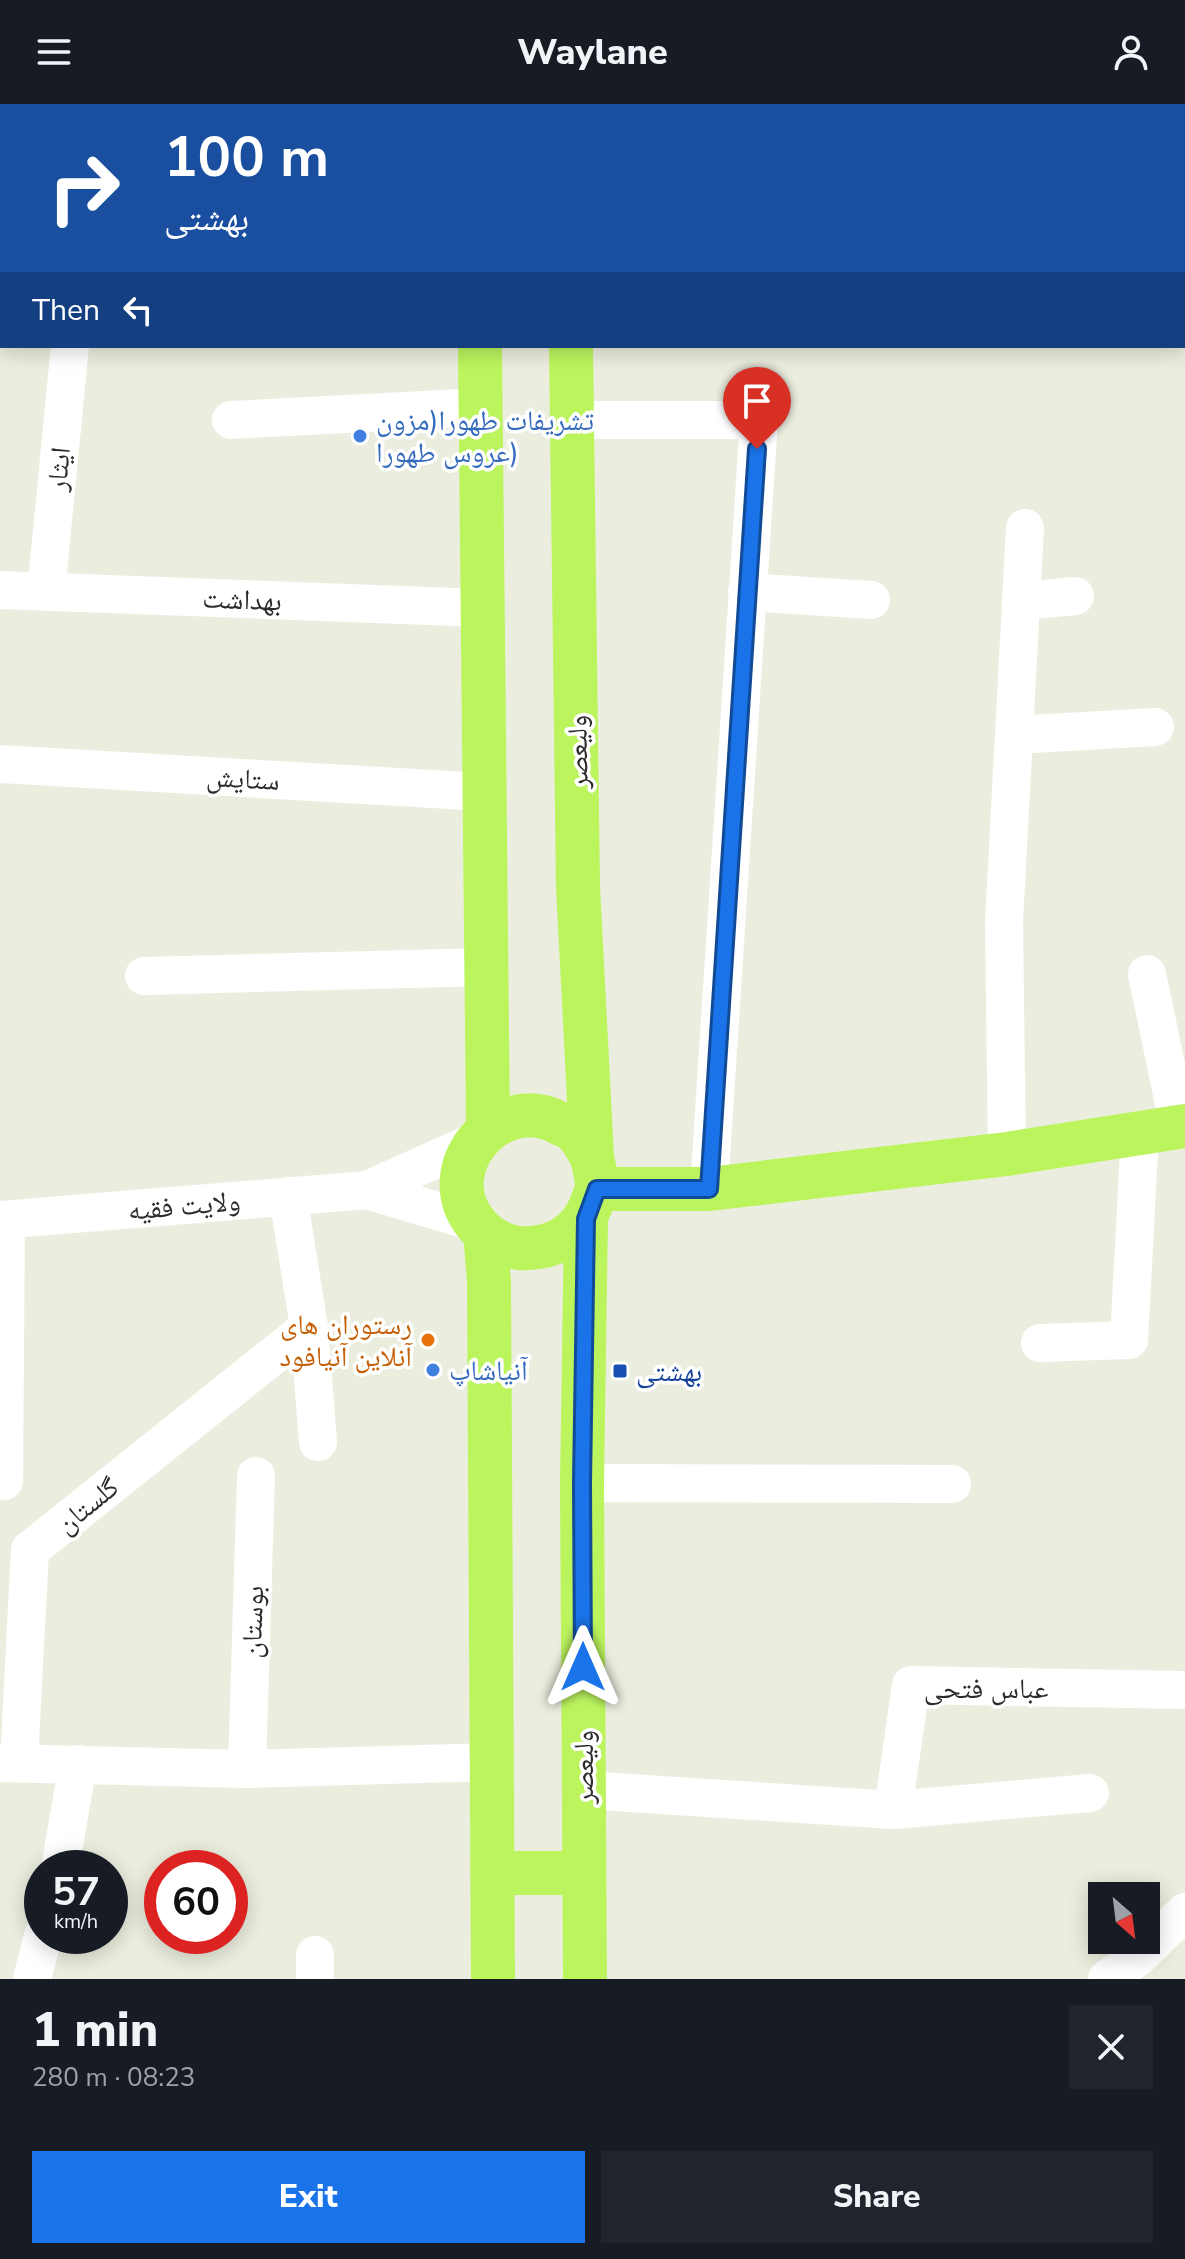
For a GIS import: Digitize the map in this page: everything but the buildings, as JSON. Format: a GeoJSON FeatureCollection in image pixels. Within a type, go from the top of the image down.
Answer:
{"type":"FeatureCollection","features":[{"type":"Feature","properties":{"kind":"main road"},"geometry":{"type":"LineString","coordinates":[[480,348],[487,967],[481,1135]]}},
{"type":"Feature","properties":{"kind":"main road","name":"ولیعصر"},"geometry":{"type":"LineString","coordinates":[[571,348],[578,887],[592,1188],[582,1483],[585,1979]]}},
{"type":"Feature","properties":{"kind":"main road"},"geometry":{"type":"LineString","coordinates":[[479,1228],[510,1247],[538,1249],[565,1239],[592,1188],[575,1131],[547,1117],[516,1115],[481,1135],[465,1161],[461,1182],[465,1203],[479,1228],[489,1281],[493,1979]]}},
{"type":"Feature","properties":{"kind":"main road"},"geometry":{"type":"LineString","coordinates":[[592,1188],[709,1189],[1007,1154],[1168,1129]]}},
{"type":"Feature","properties":{"kind":"main road"},"geometry":{"type":"LineString","coordinates":[[493,1873],[584,1873]]}},
{"type":"Feature","properties":{"kind":"street","name":"ایثار"},"geometry":{"type":"LineString","coordinates":[[46,592],[70,348]]}},
{"type":"Feature","properties":{"kind":"street"},"geometry":{"type":"LineString","coordinates":[[231,420],[481,407]]}},
{"type":"Feature","properties":{"kind":"street"},"geometry":{"type":"LineString","coordinates":[[572,420],[759,420],[709,1189]]}},
{"type":"Feature","properties":{"kind":"street"},"geometry":{"type":"LineString","coordinates":[[1007,1154],[1004,922],[1025,528]]}},
{"type":"Feature","properties":{"kind":"street","name":"بهداشت"},"geometry":{"type":"LineString","coordinates":[[0,590],[483,608]]}},
{"type":"Feature","properties":{"kind":"street"},"geometry":{"type":"LineString","coordinates":[[747,592],[871,600]]}},
{"type":"Feature","properties":{"kind":"street"},"geometry":{"type":"LineString","coordinates":[[1022,601],[1075,596]]}},
{"type":"Feature","properties":{"kind":"street"},"geometry":{"type":"LineString","coordinates":[[1014,735],[1155,727]]}},
{"type":"Feature","properties":{"kind":"street","name":"ستایش"},"geometry":{"type":"LineString","coordinates":[[0,764],[485,792]]}},
{"type":"Feature","properties":{"kind":"street"},"geometry":{"type":"LineString","coordinates":[[144,976],[487,967]]}},
{"type":"Feature","properties":{"kind":"street"},"geometry":{"type":"LineString","coordinates":[[1040,1343],[1129,1340],[1168,1129],[1147,974]]}},
{"type":"Feature","properties":{"kind":"street","name":"ولایت فقیه"},"geometry":{"type":"LineString","coordinates":[[3,1220],[367,1190],[481,1135]]}},
{"type":"Feature","properties":{"kind":"street","name":"ولایت فقیه"},"geometry":{"type":"LineString","coordinates":[[367,1190],[479,1228]]}},
{"type":"Feature","properties":{"kind":"street"},"geometry":{"type":"LineString","coordinates":[[288,1196],[309,1327],[318,1442]]}},
{"type":"Feature","properties":{"kind":"street"},"geometry":{"type":"LineString","coordinates":[[3,1220],[4,1481]]}},
{"type":"Feature","properties":{"kind":"street","name":"گلستان"},"geometry":{"type":"LineString","coordinates":[[10,1763],[30,1550],[309,1327]]}},
{"type":"Feature","properties":{"kind":"street","name":"بوستان"},"geometry":{"type":"LineString","coordinates":[[247,1769],[256,1476]]}},
{"type":"Feature","properties":{"kind":"street"},"geometry":{"type":"LineString","coordinates":[[582,1483],[952,1484]]}},
{"type":"Feature","properties":{"kind":"street","name":"عباس فتحی"},"geometry":{"type":"LineString","coordinates":[[893,1810],[911,1685],[1185,1690]]}},
{"type":"Feature","properties":{"kind":"street"},"geometry":{"type":"LineString","coordinates":[[10,1763],[247,1769],[492,1762]]}},
{"type":"Feature","properties":{"kind":"street"},"geometry":{"type":"LineString","coordinates":[[63,1850],[78,1764]]}},
{"type":"Feature","properties":{"kind":"street"},"geometry":{"type":"LineString","coordinates":[[584,1790],[893,1810],[1090,1793]]}},
{"type":"Feature","properties":{"kind":"street"},"geometry":{"type":"LineString","coordinates":[[1107,1979],[1138,1957],[1185,1912]]}},
{"type":"Feature","properties":{"kind":"street"},"geometry":{"type":"LineString","coordinates":[[32,1979],[38,1954]]}},
{"type":"Feature","properties":{"kind":"place","name":"تشریفات طهورا(مزون عروس طهورا)"},"geometry":{"type":"Point","coordinates":[360,436]}},
{"type":"Feature","properties":{"kind":"place","name":"رستوران های آنلاین آنیافود"},"geometry":{"type":"Point","coordinates":[428,1340]}},
{"type":"Feature","properties":{"kind":"place","name":"آنیاشاپ"},"geometry":{"type":"Point","coordinates":[433,1370]}},
{"type":"Feature","properties":{"kind":"place","name":"بهشتی"},"geometry":{"type":"Point","coordinates":[620,1371]}},
{"type":"Feature","properties":{"kind":"route"},"geometry":{"type":"LineString","coordinates":[[583,1667],[586,1219],[597,1189],[709,1189],[757,449]]}}]}
